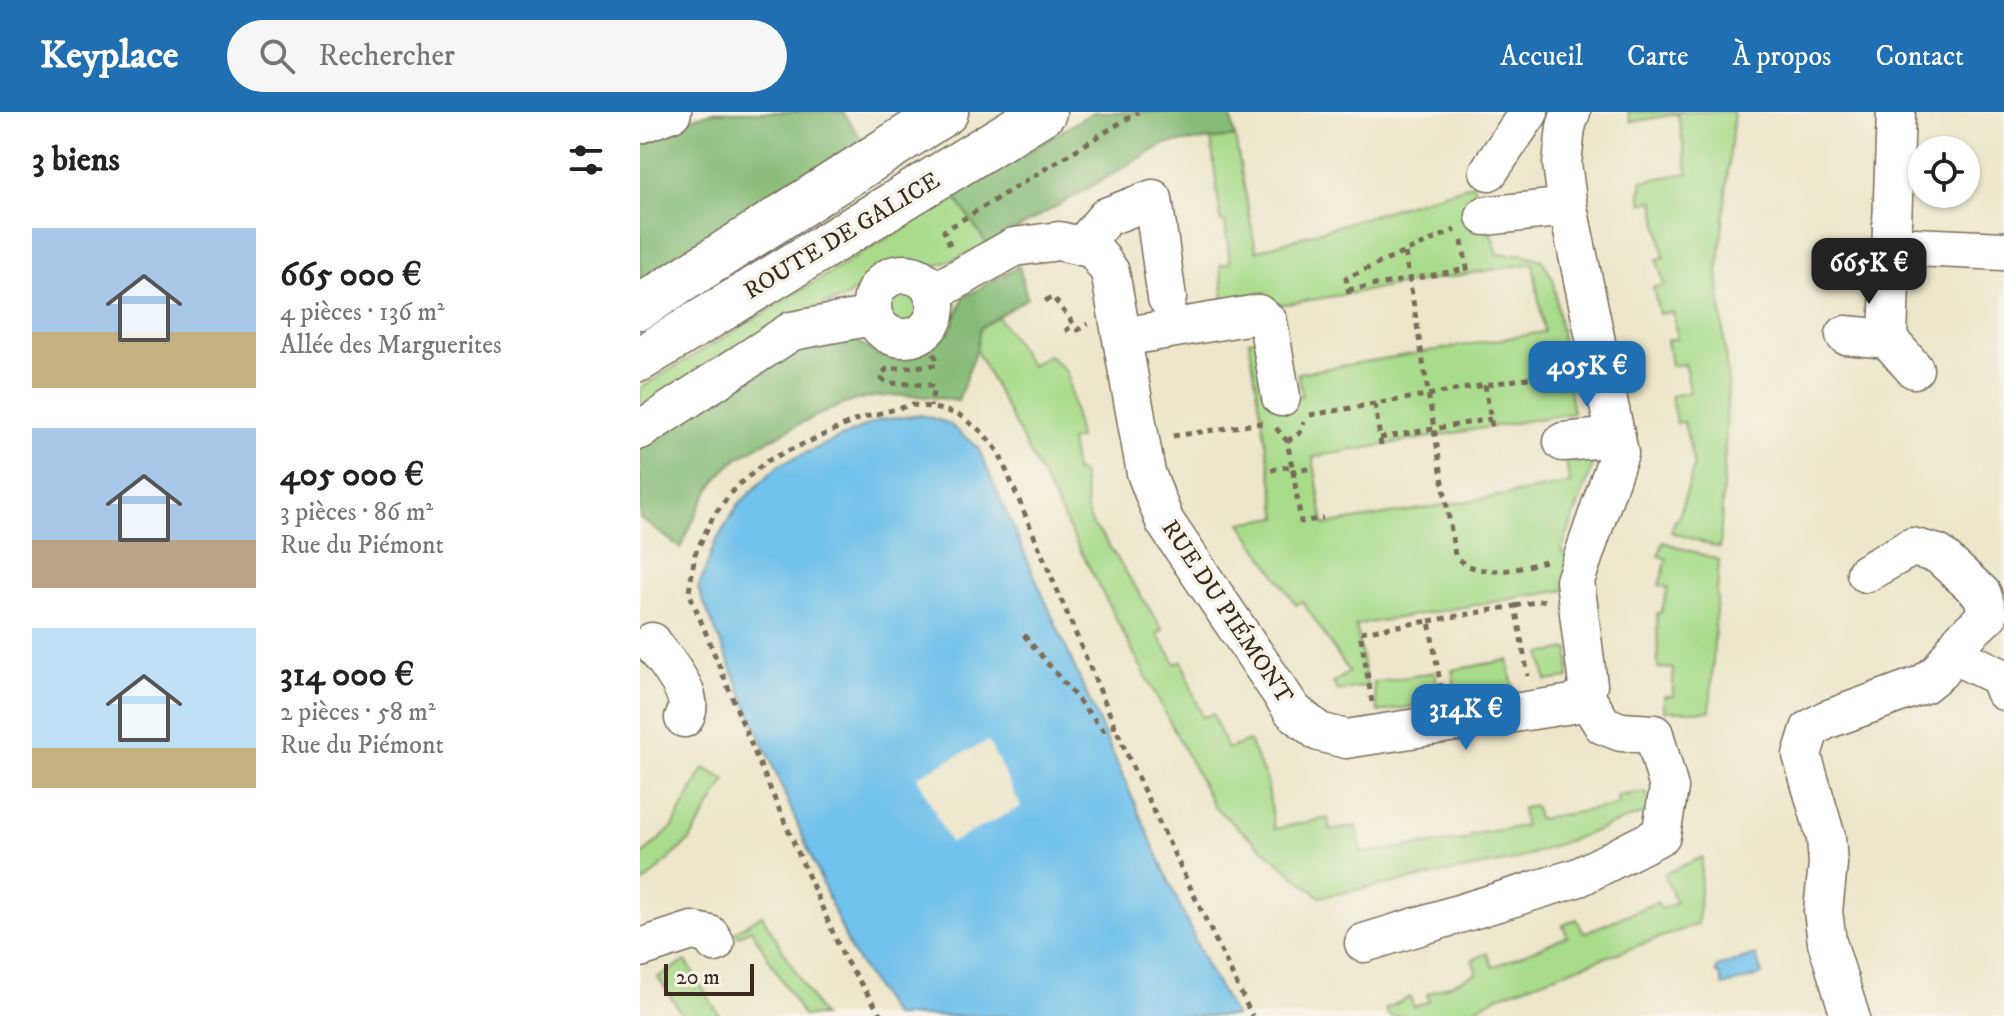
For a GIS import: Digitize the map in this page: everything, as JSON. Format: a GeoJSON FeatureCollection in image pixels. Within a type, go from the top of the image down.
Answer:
{"type":"FeatureCollection","features":[{"type":"Feature","properties":{"kind":"main road","name":"ROUTE DE GALICE"},"geometry":{"type":"LineString","coordinates":[[640,307],[946,112]]}},
{"type":"Feature","properties":{"kind":"main road","name":"ROUTE DE GALICE"},"geometry":{"type":"LineString","coordinates":[[640,359],[1044,112]]}},
{"type":"Feature","properties":{"kind":"street"},"geometry":{"type":"LineString","coordinates":[[640,124],[672,112]]}},
{"type":"Feature","properties":{"kind":"street"},"geometry":{"type":"LineString","coordinates":[[1489,171],[1529,112]]}},
{"type":"Feature","properties":{"kind":"street"},"geometry":{"type":"LineString","coordinates":[[1564,587],[1619,453],[1568,207],[1562,164],[1571,112]]}},
{"type":"Feature","properties":{"kind":"street"},"geometry":{"type":"LineString","coordinates":[[1896,112],[1888,339],[1914,369]]}},
{"type":"Feature","properties":{"kind":"street"},"geometry":{"type":"LineString","coordinates":[[933,293],[1014,247],[1059,241],[1082,246],[1106,217],[1153,199],[1167,298]]}},
{"type":"Feature","properties":{"kind":"street"},"geometry":{"type":"LineString","coordinates":[[1485,216],[1568,207]]}},
{"type":"Feature","properties":{"kind":"street","name":"RUE DU PIÉMONT"},"geometry":{"type":"LineString","coordinates":[[1082,246],[1094,249],[1110,272],[1146,473],[1165,522],[1293,711],[1319,732],[1346,739],[1572,704],[1585,696]]}},
{"type":"Feature","properties":{"kind":"street"},"geometry":{"type":"LineString","coordinates":[[1891,246],[2004,251]]}},
{"type":"Feature","properties":{"kind":"street"},"geometry":{"type":"LineString","coordinates":[[910,274],[927,283],[933,293],[935,314],[920,334],[904,338],[891,336],[872,316],[874,292],[883,280],[891,276],[910,274]]}},
{"type":"Feature","properties":{"kind":"street"},"geometry":{"type":"LineString","coordinates":[[1119,323],[1258,314],[1268,322],[1278,409]]}},
{"type":"Feature","properties":{"kind":"street"},"geometry":{"type":"LineString","coordinates":[[640,430],[792,331],[872,316]]}},
{"type":"Feature","properties":{"kind":"street"},"geometry":{"type":"LineString","coordinates":[[1845,335],[1888,339]]}},
{"type":"Feature","properties":{"kind":"street"},"geometry":{"type":"LineString","coordinates":[[1563,442],[1616,437]]}},
{"type":"Feature","properties":{"kind":"street"},"geometry":{"type":"LineString","coordinates":[[1850,1016],[1827,942],[1823,911],[1828,864],[1826,837],[1802,755],[1810,729],[1826,720],[1924,684],[1940,671],[1961,640],[1988,615],[1982,594],[1938,554],[1912,547],[1866,573]]}},
{"type":"Feature","properties":{"kind":"street"},"geometry":{"type":"LineString","coordinates":[[1364,943],[1579,877],[1661,835],[1669,788],[1654,734],[1621,732],[1603,725],[1585,696],[1588,685],[1575,581],[1564,587]]}},
{"type":"Feature","properties":{"kind":"street"},"geometry":{"type":"LineString","coordinates":[[652,642],[685,692],[689,704],[684,718]]}},
{"type":"Feature","properties":{"kind":"street"},"geometry":{"type":"LineString","coordinates":[[1952,654],[1998,676],[2004,691]]}},
{"type":"Feature","properties":{"kind":"street"},"geometry":{"type":"LineString","coordinates":[[640,948],[692,931],[710,935],[715,943]]}},
{"type":"Feature","properties":{"kind":"path"},"geometry":{"type":"LineString","coordinates":[[944,231],[1138,112]]}},
{"type":"Feature","properties":{"kind":"path"},"geometry":{"type":"LineString","coordinates":[[1459,228],[1468,271],[1348,292],[1346,278],[1405,253],[1459,228]]}},
{"type":"Feature","properties":{"kind":"path"},"geometry":{"type":"LineString","coordinates":[[1378,734],[1360,632],[1515,606],[1564,587],[1549,561],[1497,571],[1459,561],[1455,555],[1405,253]]}},
{"type":"Feature","properties":{"kind":"path"},"geometry":{"type":"LineString","coordinates":[[1045,301],[1053,297],[1078,330],[1119,323]]}},
{"type":"Feature","properties":{"kind":"path"},"geometry":{"type":"LineString","coordinates":[[1065,331],[1074,325]]}},
{"type":"Feature","properties":{"kind":"path"},"geometry":{"type":"LineString","coordinates":[[920,334],[936,358],[936,365],[887,369],[882,373],[882,379],[888,383],[929,385],[934,388],[935,394],[930,407]]}},
{"type":"Feature","properties":{"kind":"path"},"geometry":{"type":"LineString","coordinates":[[1287,441],[1300,433],[1305,416],[1601,365]]}},
{"type":"Feature","properties":{"kind":"path"},"geometry":{"type":"LineString","coordinates":[[1485,385],[1492,427]]}},
{"type":"Feature","properties":{"kind":"path"},"geometry":{"type":"LineString","coordinates":[[1375,404],[1381,442],[1491,419]]}},
{"type":"Feature","properties":{"kind":"path"},"geometry":{"type":"LineString","coordinates":[[882,1016],[844,958],[689,592],[695,554],[714,515],[735,488],[768,460],[861,418],[912,405],[958,414],[982,432],[998,451],[1132,766],[1252,1016]]}},
{"type":"Feature","properties":{"kind":"path"},"geometry":{"type":"LineString","coordinates":[[1141,441],[1278,409]]}},
{"type":"Feature","properties":{"kind":"path"},"geometry":{"type":"LineString","coordinates":[[1271,470],[1292,466],[1301,522],[1323,518]]}},
{"type":"Feature","properties":{"kind":"path"},"geometry":{"type":"LineString","coordinates":[[1293,471],[1314,468]]}},
{"type":"Feature","properties":{"kind":"path"},"geometry":{"type":"LineString","coordinates":[[1515,606],[1534,710]]}},
{"type":"Feature","properties":{"kind":"path"},"geometry":{"type":"LineString","coordinates":[[1429,621],[1447,723]]}},
{"type":"Feature","properties":{"kind":"path"},"geometry":{"type":"LineString","coordinates":[[1024,635],[1103,730],[1116,725]]}},
{"type":"Feature","properties":{"kind":"green space"},"geometry":{"type":"Polygon","coordinates":[[[712,112],[843,112],[864,143],[640,280],[640,135],[712,112]]]}},
{"type":"Feature","properties":{"kind":"green space"},"geometry":{"type":"Polygon","coordinates":[[[1093,112],[1230,112],[1235,137],[1165,144],[987,244],[955,197],[1093,112]]]}},
{"type":"Feature","properties":{"kind":"green space"},"geometry":{"type":"Polygon","coordinates":[[[1628,112],[1734,112],[1718,273],[1728,385],[1720,548],[1671,532],[1675,520],[1678,520],[1694,466],[1684,422],[1676,423],[1671,396],[1690,392],[1685,364],[1671,366],[1667,340],[1677,338],[1673,312],[1659,314],[1653,287],[1664,285],[1657,259],[1664,257],[1654,201],[1642,203],[1640,190],[1643,189],[1641,181],[1688,173],[1678,114],[1631,122],[1628,112]]]}},
{"type":"Feature","properties":{"kind":"green space"},"geometry":{"type":"Polygon","coordinates":[[[1235,137],[1256,251],[1473,184],[1498,254],[1523,254],[1542,260],[1553,279],[1566,366],[1551,368],[1554,385],[1568,383],[1573,413],[1313,457],[1324,525],[1570,484],[1566,461],[1596,457],[1561,551],[1573,558],[1565,590],[1356,625],[1367,686],[1338,691],[1333,683],[1349,672],[1302,601],[1296,605],[1241,523],[1278,517],[1249,340],[1266,337],[1277,400],[1302,396],[1298,373],[1544,332],[1533,263],[1287,304],[1246,304],[1225,308],[1220,265],[1230,263],[1225,222],[1221,222],[1211,139],[1235,137]]]}},
{"type":"Feature","properties":{"kind":"green space"},"geometry":{"type":"Polygon","coordinates":[[[955,197],[987,244],[936,266],[880,267],[866,283],[843,299],[798,314],[640,412],[640,388],[955,197]]]}},
{"type":"Feature","properties":{"kind":"green space"},"geometry":{"type":"Polygon","coordinates":[[[1019,266],[1027,298],[980,328],[976,350],[958,401],[912,396],[865,398],[834,408],[772,438],[738,459],[719,477],[700,506],[681,548],[640,518],[640,444],[816,341],[852,338],[875,353],[896,357],[917,354],[935,345],[950,330],[964,297],[1019,266]]]}},
{"type":"Feature","properties":{"kind":"green space"},"geometry":{"type":"Polygon","coordinates":[[[903,288],[916,293],[921,306],[916,319],[903,324],[890,319],[885,306],[890,293],[903,288]]]}},
{"type":"Feature","properties":{"kind":"green space"},"geometry":{"type":"Polygon","coordinates":[[[998,317],[1031,366],[1048,355],[1067,372],[1079,439],[1070,441],[1075,471],[1082,473],[1085,506],[1093,526],[1102,535],[1163,630],[1157,634],[1176,664],[1182,661],[1202,717],[1213,714],[1227,749],[1249,741],[1267,781],[1274,829],[1328,818],[1330,831],[1357,826],[1361,853],[1470,839],[1470,835],[1524,826],[1522,808],[1535,806],[1538,819],[1618,805],[1617,796],[1646,792],[1650,811],[1515,860],[1320,897],[1214,807],[976,350],[980,328],[998,317]]]}},
{"type":"Feature","properties":{"kind":"green space"},"geometry":{"type":"Polygon","coordinates":[[[1663,542],[1719,560],[1710,711],[1664,711],[1664,696],[1673,696],[1673,669],[1658,668],[1657,613],[1661,613],[1668,588],[1659,585],[1667,559],[1659,556],[1663,542]]]}},
{"type":"Feature","properties":{"kind":"green space"},"geometry":{"type":"Polygon","coordinates":[[[1569,649],[1569,678],[1546,681],[1541,654],[1569,649]]]}},
{"type":"Feature","properties":{"kind":"green space"},"geometry":{"type":"Polygon","coordinates":[[[1508,660],[1513,688],[1457,698],[1452,670],[1508,660]]]}},
{"type":"Feature","properties":{"kind":"green space"},"geometry":{"type":"Polygon","coordinates":[[[1435,672],[1440,702],[1378,712],[1373,683],[1435,672]]]}},
{"type":"Feature","properties":{"kind":"green space"},"geometry":{"type":"Polygon","coordinates":[[[704,768],[726,780],[690,840],[640,886],[640,857],[673,827],[704,768]]]}},
{"type":"Feature","properties":{"kind":"green space"},"geometry":{"type":"Polygon","coordinates":[[[1702,857],[1698,924],[1498,996],[1462,1016],[1389,1016],[1385,1009],[1410,997],[1414,1007],[1429,1001],[1427,994],[1477,973],[1472,960],[1487,953],[1493,967],[1567,936],[1563,925],[1577,919],[1584,933],[1657,902],[1661,909],[1676,903],[1664,874],[1702,857]]]}},
{"type":"Feature","properties":{"kind":"green space"},"geometry":{"type":"Polygon","coordinates":[[[762,915],[822,1016],[803,1016],[751,929],[738,936],[735,932],[762,915]]]}},
{"type":"Feature","properties":{"kind":"green space"},"geometry":{"type":"Polygon","coordinates":[[[686,961],[720,1016],[683,1016],[658,977],[686,961]]]}},
{"type":"Feature","properties":{"kind":"water"},"geometry":{"type":"Polygon","coordinates":[[[921,415],[948,423],[978,448],[1206,965],[1235,1016],[893,1016],[851,951],[698,589],[715,543],[739,504],[779,465],[879,420],[921,415]]]}},
{"type":"Feature","properties":{"kind":"water"},"geometry":{"type":"Polygon","coordinates":[[[1756,955],[1762,975],[1723,986],[1720,975],[1716,973],[1717,967],[1756,955]]]}},
{"type":"Feature","properties":{"kind":"pier"},"geometry":{"type":"Polygon","coordinates":[[[988,741],[1021,807],[950,843],[917,776],[988,741]]]}}]}
